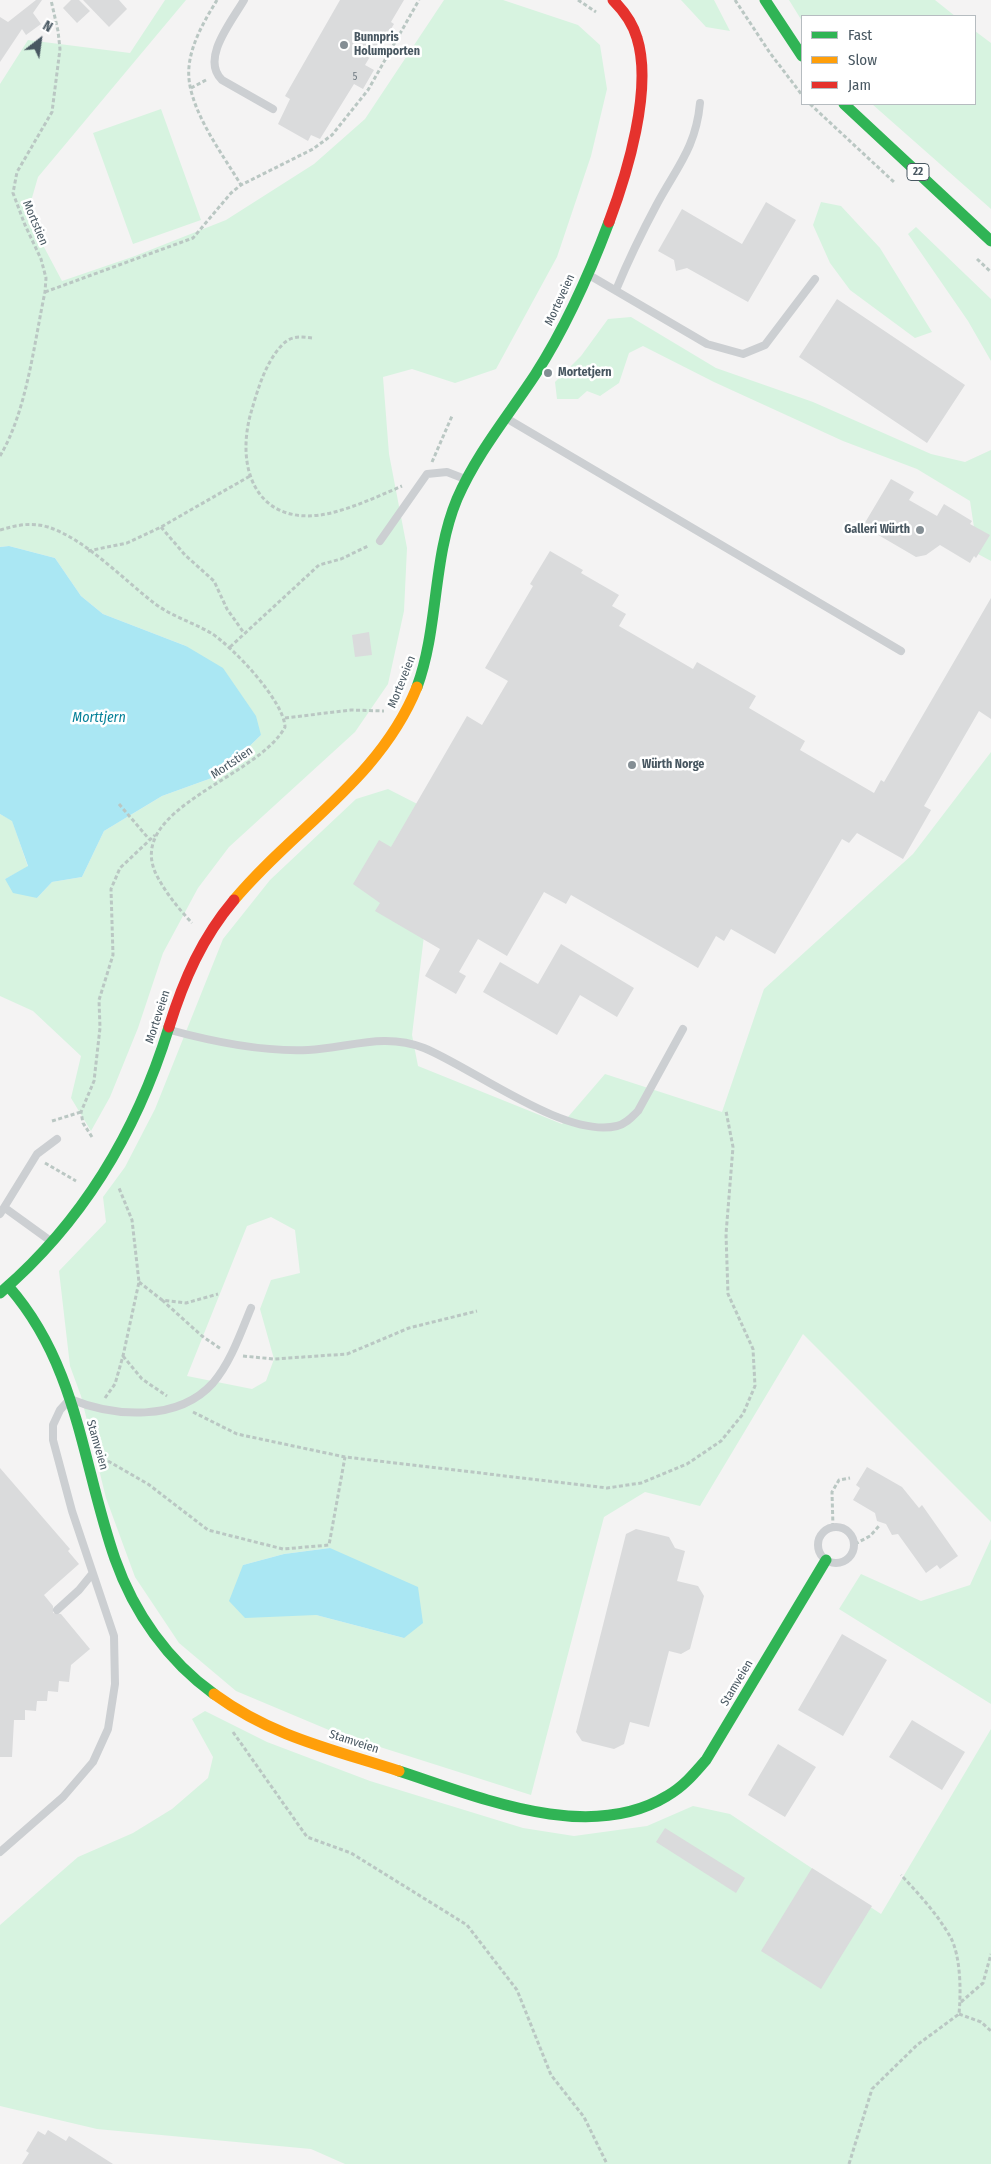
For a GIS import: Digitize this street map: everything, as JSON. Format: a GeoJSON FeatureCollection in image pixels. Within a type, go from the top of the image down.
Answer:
{"type":"FeatureCollection","features":[{"type":"Feature","properties":{"kind":"street","name":"Morteveien"},"geometry":{"type":"LineString","coordinates":[[4,1290],[54,1243],[85,1202],[134,1119],[147,1092],[192,964],[221,914],[251,879],[367,768],[391,738],[410,706],[428,654],[442,547],[454,505],[465,479],[481,450],[546,358],[565,325],[587,274],[626,169],[641,101],[643,80],[639,42],[633,27],[612,0]]}},
{"type":"Feature","properties":{"kind":"street"},"geometry":{"type":"LineString","coordinates":[[765,0],[801,54]]}},
{"type":"Feature","properties":{"kind":"street","name":"22"},"geometry":{"type":"LineString","coordinates":[[845,105],[991,241]]}},
{"type":"Feature","properties":{"kind":"street","name":"Stamveien"},"geometry":{"type":"LineString","coordinates":[[4,1290],[30,1313],[42,1332],[70,1399],[108,1536],[123,1580],[142,1615],[168,1652],[198,1682],[222,1700],[280,1733],[500,1803],[561,1816],[609,1816],[651,1805],[683,1786],[706,1760],[826,1560]]}},
{"type":"Feature","properties":{"kind":"lane"},"geometry":{"type":"LineString","coordinates":[[244,0],[213,57],[216,75],[274,109]]}},
{"type":"Feature","properties":{"kind":"lane"},"geometry":{"type":"LineString","coordinates":[[616,290],[646,224],[680,168],[694,139],[698,126],[700,103]]}},
{"type":"Feature","properties":{"kind":"lane"},"geometry":{"type":"LineString","coordinates":[[587,274],[707,344],[743,354],[765,345],[814,279]]}},
{"type":"Feature","properties":{"kind":"lane"},"geometry":{"type":"LineString","coordinates":[[504,417],[901,651]]}},
{"type":"Feature","properties":{"kind":"lane"},"geometry":{"type":"LineString","coordinates":[[380,541],[404,509],[424,476],[447,472],[465,479]]}},
{"type":"Feature","properties":{"kind":"lane"},"geometry":{"type":"LineString","coordinates":[[168,1029],[216,1041],[284,1049],[330,1048],[376,1040],[410,1043],[439,1055],[559,1118],[596,1126],[616,1126],[628,1121],[638,1111],[683,1029]]}},
{"type":"Feature","properties":{"kind":"lane"},"geometry":{"type":"LineString","coordinates":[[54,1243],[2,1211],[35,1158],[43,1148],[57,1139]]}},
{"type":"Feature","properties":{"kind":"lane"},"geometry":{"type":"LineString","coordinates":[[0,1852],[63,1797],[93,1762],[108,1729],[115,1684],[114,1636],[72,1511],[53,1440],[53,1425],[60,1410],[70,1399],[97,1409],[141,1412],[181,1406],[195,1399],[213,1382],[230,1355],[251,1308]]}},
{"type":"Feature","properties":{"kind":"lane"},"geometry":{"type":"LineString","coordinates":[[833,1527],[848,1530],[855,1544],[853,1554],[846,1562],[835,1564],[826,1560],[820,1554],[819,1538],[825,1531],[833,1527]]}},
{"type":"Feature","properties":{"kind":"lane"},"geometry":{"type":"LineString","coordinates":[[57,1610],[79,1590],[92,1574]]}},
{"type":"Feature","properties":{"kind":"path","name":"Mortstien"},"geometry":{"type":"LineString","coordinates":[[0,456],[22,398],[45,292],[46,278],[43,264],[14,193],[16,172],[52,112],[60,49],[51,0]]}},
{"type":"Feature","properties":{"kind":"path"},"geometry":{"type":"LineString","coordinates":[[217,0],[203,25],[188,66],[191,88],[199,113],[241,185]]}},
{"type":"Feature","properties":{"kind":"path"},"geometry":{"type":"LineString","coordinates":[[45,292],[193,238],[230,193],[241,185],[313,149],[332,135],[368,90],[419,0]]}},
{"type":"Feature","properties":{"kind":"path"},"geometry":{"type":"LineString","coordinates":[[578,0],[601,17]]}},
{"type":"Feature","properties":{"kind":"path"},"geometry":{"type":"LineString","coordinates":[[735,0],[770,54],[801,94]]}},
{"type":"Feature","properties":{"kind":"path"},"geometry":{"type":"LineString","coordinates":[[191,88],[216,75]]}},
{"type":"Feature","properties":{"kind":"path"},"geometry":{"type":"LineString","coordinates":[[811,105],[896,184]]}},
{"type":"Feature","properties":{"kind":"path"},"geometry":{"type":"LineString","coordinates":[[975,256],[991,272]]}},
{"type":"Feature","properties":{"kind":"path"},"geometry":{"type":"LineString","coordinates":[[312,338],[296,337],[284,343],[264,376],[256,396],[246,435],[246,464],[252,485],[265,502],[286,513],[299,515],[330,513],[424,476],[452,416]]}},
{"type":"Feature","properties":{"kind":"path"},"geometry":{"type":"LineString","coordinates":[[88,551],[126,543],[161,527],[250,476]]}},
{"type":"Feature","properties":{"kind":"path"},"geometry":{"type":"LineString","coordinates":[[0,530],[22,524],[35,524],[64,534],[157,605],[210,633],[230,647],[276,702],[285,718],[351,710],[385,711]]}},
{"type":"Feature","properties":{"kind":"path"},"geometry":{"type":"LineString","coordinates":[[161,527],[185,554],[214,581],[227,610],[244,633]]}},
{"type":"Feature","properties":{"kind":"path"},"geometry":{"type":"LineString","coordinates":[[230,647],[319,564],[340,559],[380,541]]}},
{"type":"Feature","properties":{"kind":"path"},"geometry":{"type":"LineString","coordinates":[[380,719],[389,704]]}},
{"type":"Feature","properties":{"kind":"path","name":"Mortstien"},"geometry":{"type":"LineString","coordinates":[[81,1112],[94,1081],[100,1028],[98,1000],[113,955],[111,889],[120,868],[155,835],[167,818],[178,809],[230,776],[274,744],[285,727],[285,718]]}},
{"type":"Feature","properties":{"kind":"path"},"geometry":{"type":"LineString","coordinates":[[119,804],[149,839]]}},
{"type":"Feature","properties":{"kind":"path"},"geometry":{"type":"LineString","coordinates":[[155,835],[151,857],[155,872],[174,902],[192,923],[196,917]]}},
{"type":"Feature","properties":{"kind":"path"},"geometry":{"type":"LineString","coordinates":[[123,1356],[142,1379],[181,1406],[237,1434],[345,1457],[607,1488],[641,1482],[687,1464],[721,1441],[743,1414],[755,1386],[753,1349],[728,1294],[726,1234],[732,1147],[726,1111]]}},
{"type":"Feature","properties":{"kind":"path"},"geometry":{"type":"LineString","coordinates":[[52,1121],[81,1112],[83,1123],[92,1137]]}},
{"type":"Feature","properties":{"kind":"path"},"geometry":{"type":"LineString","coordinates":[[35,1158],[77,1181]]}},
{"type":"Feature","properties":{"kind":"path"},"geometry":{"type":"LineString","coordinates":[[71,1189],[81,1175]]}},
{"type":"Feature","properties":{"kind":"path"},"geometry":{"type":"LineString","coordinates":[[97,1409],[115,1384],[139,1282],[132,1220],[117,1183]]}},
{"type":"Feature","properties":{"kind":"path"},"geometry":{"type":"LineString","coordinates":[[139,1282],[202,1336],[230,1355],[274,1359],[347,1354],[409,1328],[477,1311]]}},
{"type":"Feature","properties":{"kind":"path"},"geometry":{"type":"LineString","coordinates":[[162,1300],[186,1303],[218,1294]]}},
{"type":"Feature","properties":{"kind":"path"},"geometry":{"type":"LineString","coordinates":[[107,1460],[148,1484],[208,1530],[283,1549],[329,1544],[345,1457]]}},
{"type":"Feature","properties":{"kind":"path"},"geometry":{"type":"LineString","coordinates":[[833,1527],[832,1492],[838,1480],[850,1478]]}},
{"type":"Feature","properties":{"kind":"path"},"geometry":{"type":"LineString","coordinates":[[855,1544],[870,1536],[880,1526]]}},
{"type":"Feature","properties":{"kind":"path"},"geometry":{"type":"LineString","coordinates":[[233,1731],[307,1837],[351,1853],[467,1925],[517,1990],[551,2075],[584,2117],[607,2164]]}},
{"type":"Feature","properties":{"kind":"path"},"geometry":{"type":"LineString","coordinates":[[849,2164],[872,2088],[917,2045],[959,2014],[962,1986],[952,1940],[926,1902],[901,1875]]}},
{"type":"Feature","properties":{"kind":"path"},"geometry":{"type":"LineString","coordinates":[[960,2002],[983,1982],[991,1954]]}},
{"type":"Feature","properties":{"kind":"path"},"geometry":{"type":"LineString","coordinates":[[959,2014],[981,2022],[991,2031]]}},
{"type":"Feature","properties":{"kind":"green space"},"geometry":{"type":"Polygon","coordinates":[[[165,0],[186,0],[38,177],[27,215],[62,281],[135,256],[226,220],[314,164],[365,119],[444,0],[503,0],[578,25],[600,45],[607,89],[591,156],[557,257],[496,369],[455,383],[412,369],[383,377],[389,454],[407,548],[404,611],[388,684],[355,732],[229,847],[198,888],[163,953],[138,1028],[110,1097],[91,1131],[71,1098],[81,1056],[33,1011],[0,996],[0,814],[12,820],[28,867],[5,879],[37,898],[52,882],[82,877],[104,831],[162,796],[220,775],[261,735],[186,646],[103,614],[81,596],[55,558],[9,546],[0,547],[0,84],[28,40],[130,53],[165,0]]]}},
{"type":"Feature","properties":{"kind":"green space"},"geometry":{"type":"Polygon","coordinates":[[[681,0],[714,0],[730,31],[706,27],[681,0]]]}},
{"type":"Feature","properties":{"kind":"green space"},"geometry":{"type":"Polygon","coordinates":[[[789,0],[935,0],[954,15],[801,15],[801,19],[789,0]]]}},
{"type":"Feature","properties":{"kind":"green space"},"geometry":{"type":"Polygon","coordinates":[[[976,32],[991,43],[991,209],[873,105],[976,105],[976,32]]]}},
{"type":"Feature","properties":{"kind":"green space"},"geometry":{"type":"Polygon","coordinates":[[[161,109],[201,220],[133,244],[93,133],[161,109]]]}},
{"type":"Feature","properties":{"kind":"green space"},"geometry":{"type":"Polygon","coordinates":[[[821,202],[841,206],[880,248],[932,332],[915,338],[850,290],[830,263],[813,225],[821,202]]]}},
{"type":"Feature","properties":{"kind":"green space"},"geometry":{"type":"Polygon","coordinates":[[[916,227],[991,299],[991,361],[968,321],[908,234],[916,227]]]}},
{"type":"Feature","properties":{"kind":"green space"},"geometry":{"type":"Polygon","coordinates":[[[631,317],[716,368],[813,402],[931,454],[965,462],[991,450],[991,561],[978,554],[970,501],[917,469],[843,441],[714,382],[643,346],[629,353],[619,383],[600,396],[587,391],[578,399],[557,399],[555,382],[581,356],[608,319],[631,317]]]}},
{"type":"Feature","properties":{"kind":"green space"},"geometry":{"type":"Polygon","coordinates":[[[991,752],[991,1522],[803,1334],[700,1506],[645,1492],[604,1517],[531,1795],[336,1733],[236,1691],[179,1643],[135,1577],[106,1498],[81,1396],[70,1366],[59,1271],[106,1222],[103,1197],[125,1167],[155,1109],[223,939],[270,880],[356,799],[388,789],[433,812],[437,828],[412,1035],[418,1066],[562,1124],[605,1074],[722,1112],[764,989],[913,854],[991,752]],[[271,1217],[247,1226],[187,1376],[252,1389],[266,1381],[274,1359],[260,1309],[271,1280],[300,1273],[295,1230],[271,1217]],[[330,1548],[284,1554],[243,1565],[316,1615],[404,1638],[330,1548]]]}},
{"type":"Feature","properties":{"kind":"green space"},"geometry":{"type":"Polygon","coordinates":[[[991,1539],[991,1704],[839,1609],[861,1574],[921,1601],[970,1585],[991,1539]]]}},
{"type":"Feature","properties":{"kind":"green space"},"geometry":{"type":"Polygon","coordinates":[[[205,1711],[267,1742],[370,1781],[523,1828],[574,1836],[647,1826],[693,1806],[730,1814],[881,1914],[991,1729],[991,2164],[345,2164],[311,2149],[97,2129],[0,2106],[0,1925],[78,1857],[133,1833],[172,1809],[208,1778],[213,1757],[192,1719],[205,1711]]]}},
{"type":"Feature","properties":{"kind":"water","name":"Morttjern"},"geometry":{"type":"Polygon","coordinates":[[[9,546],[55,558],[81,596],[103,614],[186,646],[223,668],[256,716],[261,735],[220,775],[162,796],[104,831],[82,877],[52,882],[37,898],[13,893],[5,879],[28,866],[12,821],[0,814],[0,547],[9,546]]]}},
{"type":"Feature","properties":{"kind":"water"},"geometry":{"type":"Polygon","coordinates":[[[330,1548],[418,1587],[423,1623],[404,1638],[316,1615],[245,1618],[229,1601],[243,1565],[284,1554],[330,1548]]]}},
{"type":"Feature","properties":{"kind":"building"},"geometry":{"type":"Polygon","coordinates":[[[36,0],[42,0],[33,13],[41,24],[26,35],[22,29],[0,62],[0,17],[8,22],[36,0]]]}},
{"type":"Feature","properties":{"kind":"building"},"geometry":{"type":"Polygon","coordinates":[[[71,0],[79,0],[90,11],[77,23],[63,8],[71,0]]]}},
{"type":"Feature","properties":{"kind":"building"},"geometry":{"type":"Polygon","coordinates":[[[83,0],[119,0],[127,9],[109,27],[83,0]]]}},
{"type":"Feature","properties":{"kind":"building"},"geometry":{"type":"Polygon","coordinates":[[[340,0],[404,0],[391,22],[394,24],[386,37],[383,35],[365,65],[374,70],[363,89],[354,84],[320,139],[311,135],[308,141],[278,124],[290,99],[285,96],[340,0]]]}},
{"type":"Feature","properties":{"kind":"building"},"geometry":{"type":"Polygon","coordinates":[[[766,202],[796,220],[748,302],[687,268],[676,271],[674,260],[658,251],[682,209],[742,244],[766,202]]]}},
{"type":"Feature","properties":{"kind":"building"},"geometry":{"type":"Polygon","coordinates":[[[837,299],[965,385],[927,443],[799,357],[837,299]]]}},
{"type":"Feature","properties":{"kind":"building"},"geometry":{"type":"Polygon","coordinates":[[[891,479],[914,492],[909,500],[937,516],[944,504],[972,521],[970,524],[990,535],[976,558],[974,556],[970,563],[940,545],[926,555],[916,557],[863,526],[891,479]]]}},
{"type":"Feature","properties":{"kind":"building","name":"Würth Norge"},"geometry":{"type":"Polygon","coordinates":[[[550,551],[583,570],[581,573],[619,595],[612,606],[626,614],[619,626],[693,669],[697,662],[756,696],[749,708],[805,741],[800,750],[874,793],[881,780],[884,782],[991,598],[991,719],[979,711],[924,806],[931,810],[903,859],[857,833],[849,843],[842,839],[775,954],[731,929],[724,941],[716,936],[698,968],[571,895],[566,904],[544,892],[507,956],[478,939],[459,972],[466,976],[456,994],[425,976],[440,949],[375,911],[380,903],[353,884],[379,840],[391,847],[467,716],[482,725],[508,681],[485,668],[533,586],[530,584],[550,551]]]}},
{"type":"Feature","properties":{"kind":"building"},"geometry":{"type":"Polygon","coordinates":[[[369,632],[372,655],[355,657],[352,635],[369,632]]]}},
{"type":"Feature","properties":{"kind":"building"},"geometry":{"type":"Polygon","coordinates":[[[561,944],[634,988],[617,1017],[580,995],[557,1035],[483,992],[500,962],[538,984],[561,944]]]}},
{"type":"Feature","properties":{"kind":"building"},"geometry":{"type":"Polygon","coordinates":[[[867,1467],[902,1487],[919,1508],[922,1505],[958,1556],[940,1569],[937,1565],[926,1573],[898,1534],[892,1535],[886,1524],[877,1521],[875,1513],[853,1500],[860,1488],[856,1485],[867,1467]]]}},
{"type":"Feature","properties":{"kind":"building"},"geometry":{"type":"Polygon","coordinates":[[[0,1468],[70,1549],[68,1551],[79,1564],[44,1595],[53,1606],[53,1613],[61,1614],[90,1649],[71,1665],[69,1682],[59,1681],[58,1692],[48,1691],[47,1701],[37,1701],[36,1711],[25,1710],[25,1720],[14,1720],[12,1757],[0,1757],[0,1468]]]}},
{"type":"Feature","properties":{"kind":"building"},"geometry":{"type":"Polygon","coordinates":[[[636,1529],[669,1537],[675,1548],[685,1551],[677,1581],[698,1586],[704,1596],[690,1649],[681,1654],[669,1651],[649,1727],[630,1722],[624,1744],[614,1749],[582,1741],[576,1732],[626,1534],[636,1529]]]}},
{"type":"Feature","properties":{"kind":"building"},"geometry":{"type":"Polygon","coordinates":[[[842,1634],[887,1660],[843,1736],[798,1710],[842,1634]]]}},
{"type":"Feature","properties":{"kind":"building"},"geometry":{"type":"Polygon","coordinates":[[[912,1720],[965,1752],[942,1790],[889,1757],[912,1720]]]}},
{"type":"Feature","properties":{"kind":"building"},"geometry":{"type":"Polygon","coordinates":[[[778,1744],[816,1767],[785,1817],[748,1795],[778,1744]]]}},
{"type":"Feature","properties":{"kind":"building"},"geometry":{"type":"Polygon","coordinates":[[[665,1828],[745,1878],[736,1893],[656,1842],[665,1828]]]}},
{"type":"Feature","properties":{"kind":"building"},"geometry":{"type":"Polygon","coordinates":[[[812,1868],[872,1906],[821,1989],[761,1951],[812,1868]]]}},
{"type":"Feature","properties":{"kind":"building"},"geometry":{"type":"Polygon","coordinates":[[[48,2130],[66,2141],[69,2136],[113,2164],[22,2164],[29,2153],[26,2151],[38,2131],[45,2135],[48,2130]]]}},
{"type":"Feature","properties":{"kind":"traffic: fast"},"geometry":{"type":"LineString","coordinates":[[765,0],[801,54]]}},
{"type":"Feature","properties":{"kind":"traffic: fast"},"geometry":{"type":"LineString","coordinates":[[845,105],[991,241]]}},
{"type":"Feature","properties":{"kind":"traffic: fast"},"geometry":{"type":"LineString","coordinates":[[417,687],[429,641],[443,545],[457,499],[483,450],[535,375],[557,338],[585,281],[609,222]]}},
{"type":"Feature","properties":{"kind":"traffic: fast"},"geometry":{"type":"LineString","coordinates":[[0,1293],[57,1236],[82,1205],[104,1172],[141,1102],[169,1027]]}},
{"type":"Feature","properties":{"kind":"traffic: fast"},"geometry":{"type":"LineString","coordinates":[[9,1287],[32,1317],[50,1349],[64,1383],[115,1559],[132,1598],[167,1651],[197,1681],[214,1694]]}},
{"type":"Feature","properties":{"kind":"traffic: fast"},"geometry":{"type":"LineString","coordinates":[[399,1771],[498,1803],[533,1811],[569,1816],[603,1816],[636,1810],[667,1796],[693,1775],[706,1760],[826,1560]]}},
{"type":"Feature","properties":{"kind":"traffic: slow"},"geometry":{"type":"LineString","coordinates":[[234,900],[283,849],[359,776],[401,720],[417,687]]}},
{"type":"Feature","properties":{"kind":"traffic: slow"},"geometry":{"type":"LineString","coordinates":[[214,1694],[236,1709],[281,1731],[326,1748],[399,1771]]}},
{"type":"Feature","properties":{"kind":"traffic: jam"},"geometry":{"type":"LineString","coordinates":[[609,222],[636,131],[642,82],[641,59],[637,38],[628,18],[613,0]]}},
{"type":"Feature","properties":{"kind":"traffic: jam"},"geometry":{"type":"LineString","coordinates":[[169,1027],[181,992],[203,944],[234,900]]}},
{"type":"Feature","properties":{"kind":"place","name":"Bunnpris Holumporten"},"geometry":{"type":"Point","coordinates":[344,45]}},
{"type":"Feature","properties":{"kind":"place","name":"Mortetjern"},"geometry":{"type":"Point","coordinates":[548,373]}},
{"type":"Feature","properties":{"kind":"place","name":"Galleri Würth"},"geometry":{"type":"Point","coordinates":[920,530]}},
{"type":"Feature","properties":{"kind":"place","name":"Würth Norge"},"geometry":{"type":"Point","coordinates":[632,765]}}]}
